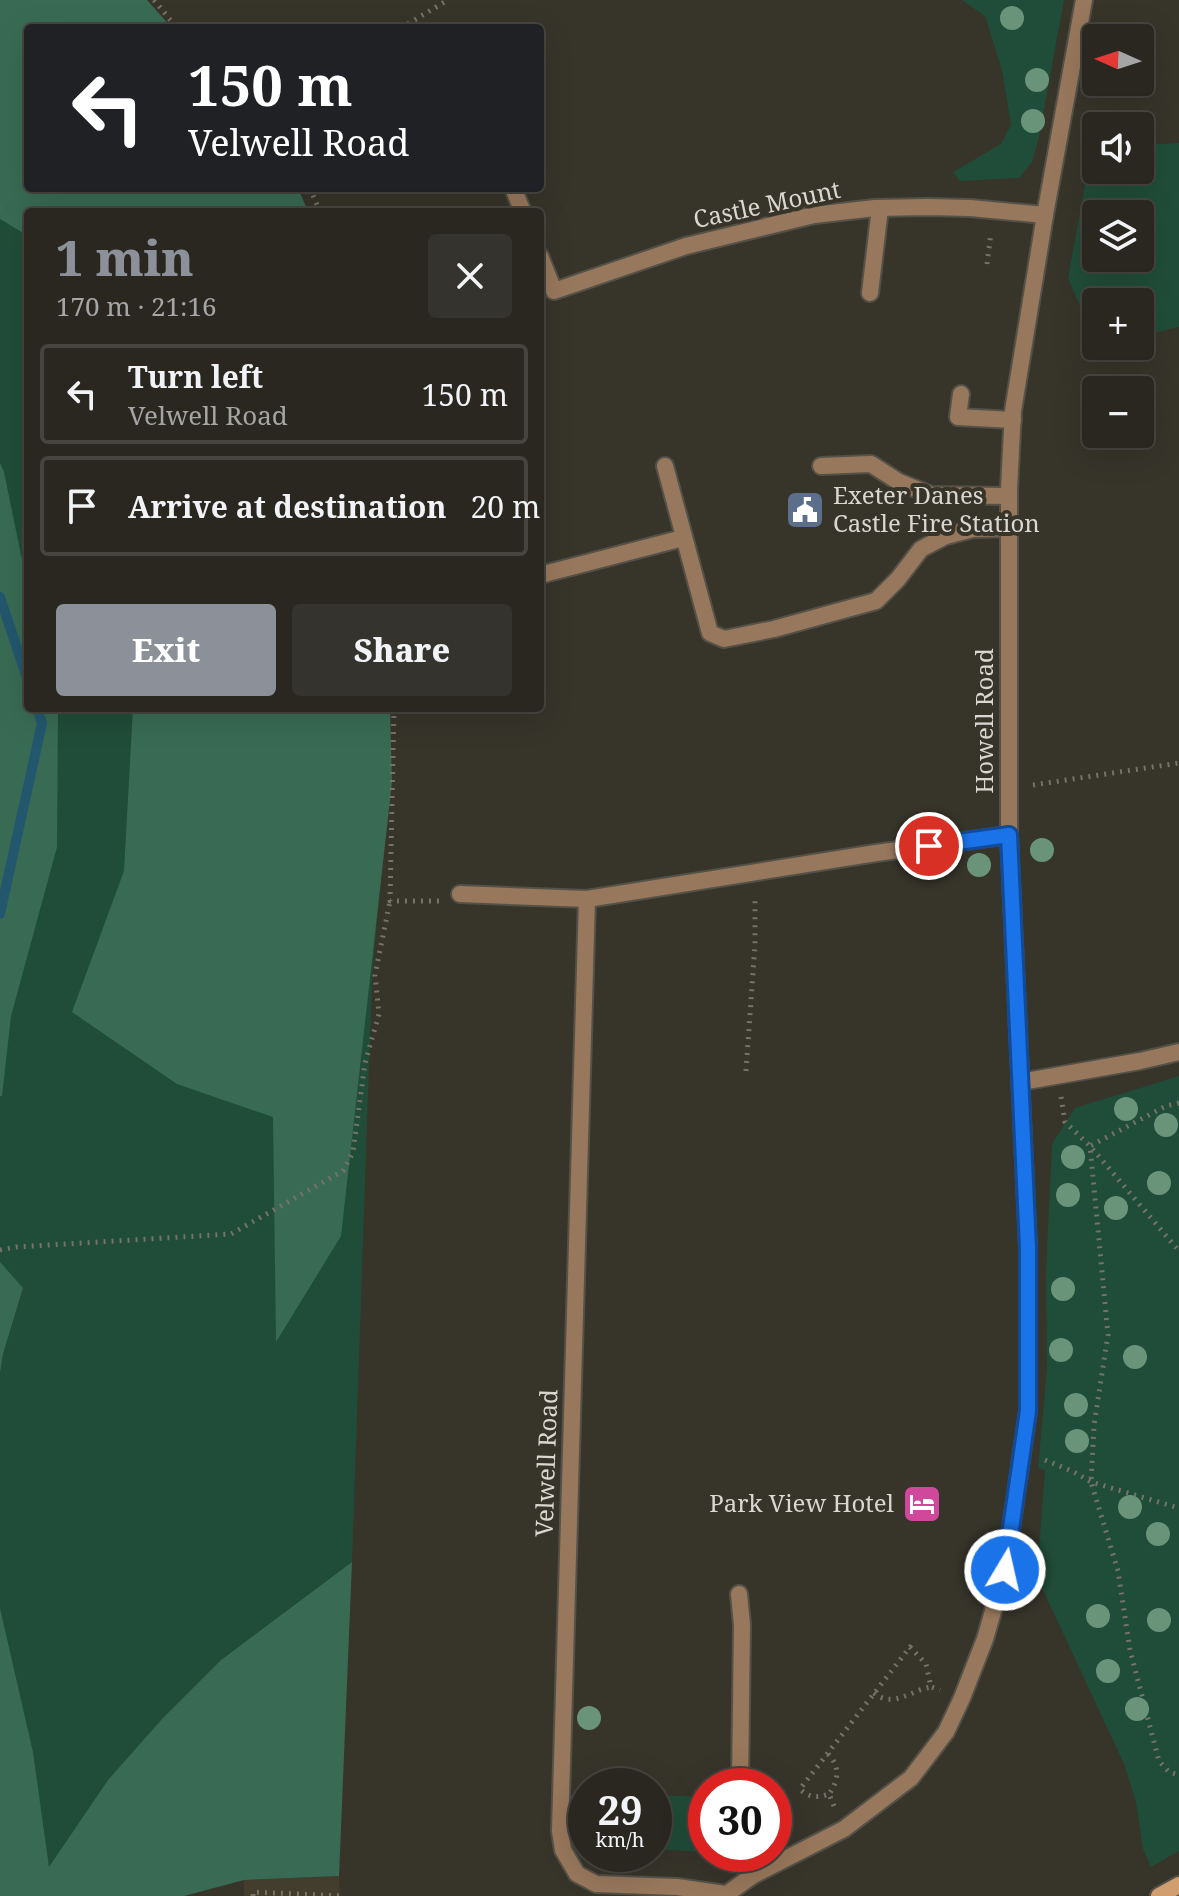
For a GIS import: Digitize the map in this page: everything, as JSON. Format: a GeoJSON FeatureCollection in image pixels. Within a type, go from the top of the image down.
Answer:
{"type":"FeatureCollection","features":[{"type":"Feature","properties":{"kind":"main road"},"geometry":{"type":"LineString","coordinates":[[1159,1896],[1179,1885]]}},
{"type":"Feature","properties":{"kind":"street","name":"Howell Road"},"geometry":{"type":"LineString","coordinates":[[725,1895],[752,1876],[844,1829],[911,1778],[946,1732],[962,1698],[985,1639],[1005,1570],[1028,1411],[1028,1248],[1008,789],[1009,496],[1013,420],[1045,215],[1084,0]]}},
{"type":"Feature","properties":{"kind":"street","name":"Castle Mount"},"geometry":{"type":"LineString","coordinates":[[547,294],[686,246],[814,215],[880,208],[970,208],[1045,215]]}},
{"type":"Feature","properties":{"kind":"street"},"geometry":{"type":"LineString","coordinates":[[870,293],[880,208]]}},
{"type":"Feature","properties":{"kind":"street"},"geometry":{"type":"LineString","coordinates":[[961,394],[958,417],[1013,420]]}},
{"type":"Feature","properties":{"kind":"street"},"geometry":{"type":"LineString","coordinates":[[821,466],[871,464],[899,482],[931,495],[1009,496]]}},
{"type":"Feature","properties":{"kind":"street"},"geometry":{"type":"LineString","coordinates":[[665,466],[710,633],[724,639],[774,629],[876,601],[921,549],[946,536],[973,529],[1009,528]]}},
{"type":"Feature","properties":{"kind":"street"},"geometry":{"type":"LineString","coordinates":[[544,574],[683,538]]}},
{"type":"Feature","properties":{"kind":"street"},"geometry":{"type":"LineString","coordinates":[[460,894],[587,899],[1009,835]]}},
{"type":"Feature","properties":{"kind":"street","name":"Velwell Road"},"geometry":{"type":"LineString","coordinates":[[587,899],[560,1831],[567,1860],[577,1874],[596,1884],[677,1887],[725,1895]]}},
{"type":"Feature","properties":{"kind":"street"},"geometry":{"type":"LineString","coordinates":[[1021,1082],[1179,1052]]}},
{"type":"Feature","properties":{"kind":"street"},"geometry":{"type":"LineString","coordinates":[[739,1594],[742,1625],[740,1768]]}},
{"type":"Feature","properties":{"kind":"street"},"geometry":{"type":"LineString","coordinates":[[751,1872],[752,1876]]}},
{"type":"Feature","properties":{"kind":"path"},"geometry":{"type":"LineString","coordinates":[[154,0],[174,24]]}},
{"type":"Feature","properties":{"kind":"path"},"geometry":{"type":"LineString","coordinates":[[407,24],[436,3],[448,0]]}},
{"type":"Feature","properties":{"kind":"path"},"geometry":{"type":"LineString","coordinates":[[0,1250],[231,1234],[343,1171],[353,1152],[365,1063],[379,1014],[375,975],[390,901],[394,712]]}},
{"type":"Feature","properties":{"kind":"path"},"geometry":{"type":"LineString","coordinates":[[1008,789],[1179,763]]}},
{"type":"Feature","properties":{"kind":"path"},"geometry":{"type":"LineString","coordinates":[[746,1071],[755,944],[753,874]]}},
{"type":"Feature","properties":{"kind":"path"},"geometry":{"type":"LineString","coordinates":[[390,901],[452,901],[460,894]]}},
{"type":"Feature","properties":{"kind":"path"},"geometry":{"type":"LineString","coordinates":[[1058,1076],[1065,1122],[1090,1146],[1179,1251]]}},
{"type":"Feature","properties":{"kind":"path"},"geometry":{"type":"LineString","coordinates":[[1090,1146],[1166,1106],[1179,1103]]}},
{"type":"Feature","properties":{"kind":"path"},"geometry":{"type":"LineString","coordinates":[[1090,1146],[1108,1335],[1094,1425],[1091,1482],[1118,1571],[1130,1650],[1159,1761],[1169,1772],[1179,1775]]}},
{"type":"Feature","properties":{"kind":"path"},"geometry":{"type":"LineString","coordinates":[[1023,1454],[1053,1463],[1091,1482],[1179,1508]]}},
{"type":"Feature","properties":{"kind":"path"},"geometry":{"type":"LineString","coordinates":[[828,1754],[837,1772],[835,1785],[829,1794],[821,1797],[805,1794],[800,1789],[910,1647],[926,1664],[931,1687]]}},
{"type":"Feature","properties":{"kind":"path"},"geometry":{"type":"LineString","coordinates":[[874,1693],[881,1699],[895,1700],[920,1688],[931,1687],[962,1698]]}},
{"type":"Feature","properties":{"kind":"path"},"geometry":{"type":"LineString","coordinates":[[829,1794],[844,1829]]}},
{"type":"Feature","properties":{"kind":"path"},"geometry":{"type":"LineString","coordinates":[[253,1896],[253,1892],[342,1896]]}},
{"type":"Feature","properties":{"kind":"shaded area"},"geometry":{"type":"Polygon","coordinates":[[[339,1876],[340,1896],[244,1896],[244,1880],[339,1876]]]}},
{"type":"Feature","properties":{"kind":"green space"},"geometry":{"type":"Polygon","coordinates":[[[0,0],[24,24],[24,192],[302,197],[307,208],[24,208],[24,712],[388,712],[390,777],[372,978],[352,1562],[221,1660],[162,1719],[108,1780],[49,1868],[33,1752],[0,1608],[0,1373],[23,1289],[0,1262],[0,0]]]}},
{"type":"Feature","properties":{"kind":"green space"},"geometry":{"type":"Polygon","coordinates":[[[0,0],[147,0],[168,24],[24,24],[24,192],[300,192],[306,208],[24,208],[24,234],[0,219],[0,0]]]}},
{"type":"Feature","properties":{"kind":"green space"},"geometry":{"type":"Polygon","coordinates":[[[962,0],[1064,0],[1039,137],[1032,162],[1019,178],[960,181],[953,172],[1001,144],[1011,125],[1002,70],[985,16],[962,0]]]}},
{"type":"Feature","properties":{"kind":"green space"},"geometry":{"type":"Polygon","coordinates":[[[1179,143],[1179,327],[1154,333],[1154,288],[1082,288],[1082,311],[1068,278],[1082,202],[1082,272],[1154,272],[1154,200],[1082,200],[1085,184],[1154,184],[1154,144],[1179,143]]]}},
{"type":"Feature","properties":{"kind":"green space"},"geometry":{"type":"Polygon","coordinates":[[[0,463],[24,570],[24,712],[58,712],[57,847],[11,1016],[0,1096],[0,463]]]}},
{"type":"Feature","properties":{"kind":"green space"},"geometry":{"type":"Polygon","coordinates":[[[133,712],[390,712],[392,782],[341,1236],[276,1342],[273,1117],[177,1084],[72,1012],[124,871],[133,712]]]}},
{"type":"Feature","properties":{"kind":"green space"},"geometry":{"type":"Polygon","coordinates":[[[1179,1076],[1179,1851],[1151,1867],[1143,1849],[1136,1802],[1125,1766],[1037,1577],[1045,1470],[1038,1468],[1047,1369],[1046,1273],[1052,1144],[1075,1108],[1179,1076]]]}},
{"type":"Feature","properties":{"kind":"green space"},"geometry":{"type":"Polygon","coordinates":[[[0,1262],[23,1288],[0,1373],[0,1262]]]}},
{"type":"Feature","properties":{"kind":"green space"},"geometry":{"type":"Polygon","coordinates":[[[352,1562],[339,1876],[244,1880],[184,1896],[0,1896],[0,1608],[33,1752],[49,1867],[108,1780],[162,1719],[221,1660],[352,1562]]]}},
{"type":"Feature","properties":{"kind":"green space"},"geometry":{"type":"Polygon","coordinates":[[[672,1796],[688,1796],[688,1851],[672,1850],[672,1796]]]}},
{"type":"Feature","properties":{"kind":"waterway"},"geometry":{"type":"LineString","coordinates":[[0,597],[24,669]]}},
{"type":"Feature","properties":{"kind":"waterway"},"geometry":{"type":"LineString","coordinates":[[0,914],[42,723],[38,712]]}},
{"type":"Feature","properties":{"kind":"place","name":"Exeter Danes Castle Fire Station"},"geometry":{"type":"Point","coordinates":[805,510]}},
{"type":"Feature","properties":{"kind":"place","name":"Park View Hotel"},"geometry":{"type":"Point","coordinates":[922,1504]}},
{"type":"Feature","properties":{"kind":"route"},"geometry":{"type":"LineString","coordinates":[[929,846],[1009,835],[1028,1248],[1028,1411],[1005,1570]]}}]}
